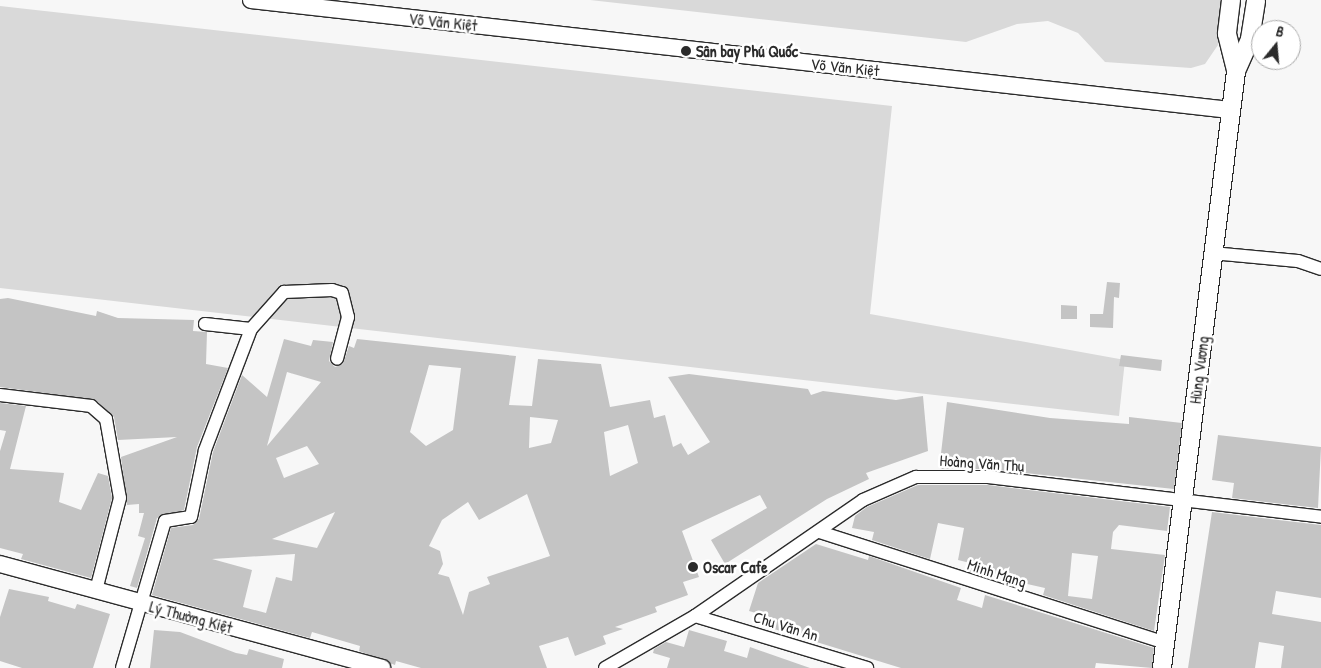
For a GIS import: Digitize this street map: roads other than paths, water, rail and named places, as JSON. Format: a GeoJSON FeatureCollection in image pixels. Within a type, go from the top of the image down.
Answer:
{"type":"FeatureCollection","features":[{"type":"Feature","properties":{"kind":"main road","name":"Hùng Vương"},"geometry":{"type":"LineString","coordinates":[[1231,0],[1226,34],[1236,71]]}},
{"type":"Feature","properties":{"kind":"main road","name":"Hùng Vương"},"geometry":{"type":"LineString","coordinates":[[1162,668],[1184,500],[1230,110],[1236,71],[1250,39],[1256,0]]}},
{"type":"Feature","properties":{"kind":"street","name":"Võ Văn Kiệt"},"geometry":{"type":"LineString","coordinates":[[252,0],[1230,110]]}},
{"type":"Feature","properties":{"kind":"street"},"geometry":{"type":"LineString","coordinates":[[1212,253],[1278,258],[1321,269]]}},
{"type":"Feature","properties":{"kind":"street"},"geometry":{"type":"LineString","coordinates":[[122,668],[165,521],[191,518],[204,450],[251,329],[284,292],[332,290],[342,293],[348,318],[337,359]]}},
{"type":"Feature","properties":{"kind":"street"},"geometry":{"type":"LineString","coordinates":[[205,324],[251,329]]}},
{"type":"Feature","properties":{"kind":"street"},"geometry":{"type":"LineString","coordinates":[[0,395],[91,406],[106,419],[120,498],[96,590]]}},
{"type":"Feature","properties":{"kind":"street","name":"Hoàng Văn Thụ"},"geometry":{"type":"LineString","coordinates":[[605,668],[695,616],[820,532],[863,500],[916,477],[988,477],[1321,517]]}},
{"type":"Feature","properties":{"kind":"street","name":"Minh Mạng"},"geometry":{"type":"LineString","coordinates":[[820,532],[1165,643]]}},
{"type":"Feature","properties":{"kind":"street","name":"Lý Thường Kiệt"},"geometry":{"type":"LineString","coordinates":[[0,564],[382,668]]}},
{"type":"Feature","properties":{"kind":"street","name":"Chu Văn An"},"geometry":{"type":"LineString","coordinates":[[695,616],[868,668]]}},
{"type":"Feature","properties":{"kind":"place","name":"Sân bay Phú Quốc"},"geometry":{"type":"Point","coordinates":[686,51]}},
{"type":"Feature","properties":{"kind":"place","name":"Oscar Cafe"},"geometry":{"type":"Point","coordinates":[693,567]}}]}
